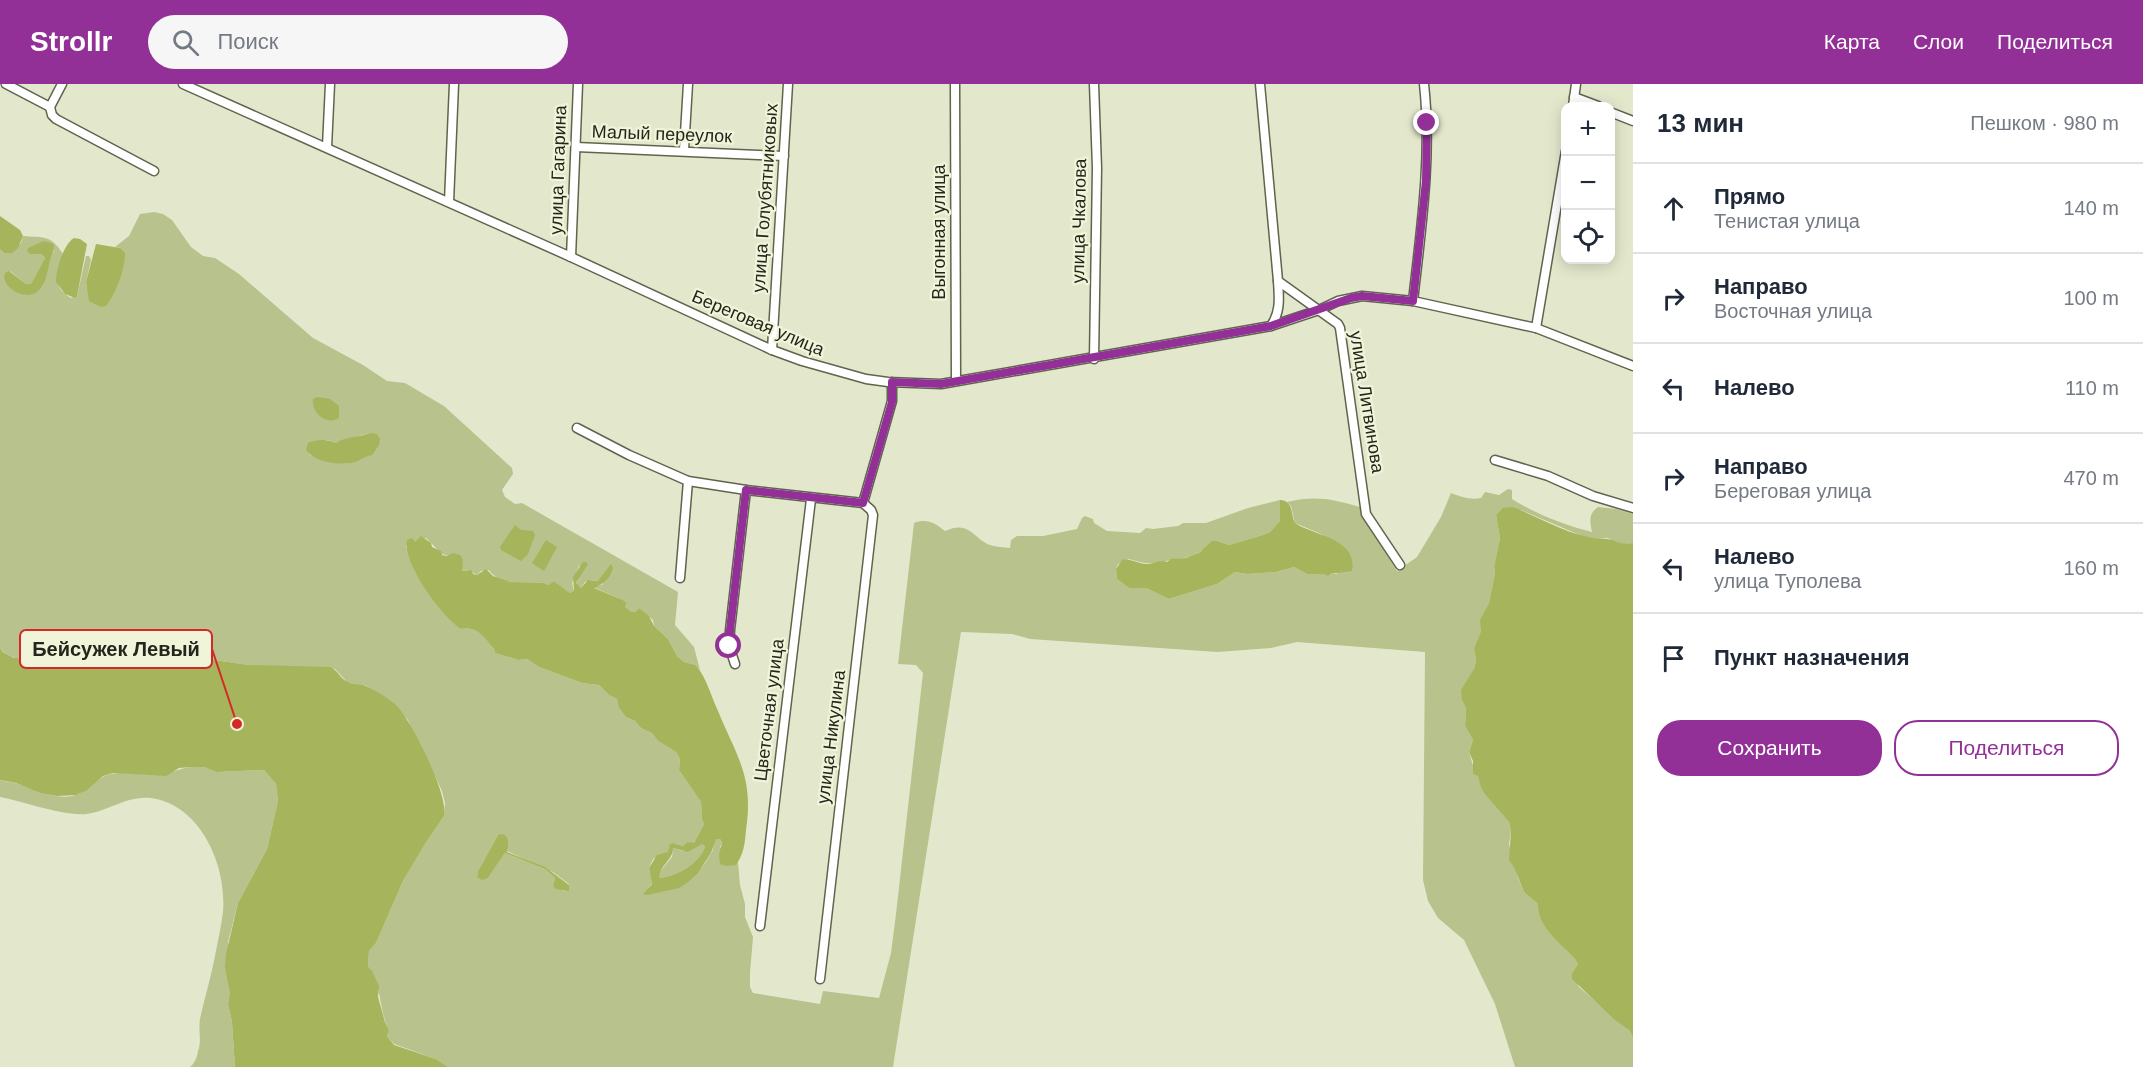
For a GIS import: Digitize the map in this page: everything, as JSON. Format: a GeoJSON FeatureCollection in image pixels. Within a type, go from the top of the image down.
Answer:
{"type":"FeatureCollection","features":[{"type":"Feature","properties":{"kind":"street"},"geometry":{"type":"LineString","coordinates":[[6,84],[50,107]]}},
{"type":"Feature","properties":{"kind":"street"},"geometry":{"type":"LineString","coordinates":[[62,84],[50,107],[56,119],[154,171]]}},
{"type":"Feature","properties":{"kind":"street","name":"Береговая улица"},"geometry":{"type":"LineString","coordinates":[[183,84],[197,87],[772,350],[840,373],[892,382],[934,384],[956,381],[1271,326],[1338,301],[1362,296],[1413,301],[1536,328],[1633,366]]}},
{"type":"Feature","properties":{"kind":"street"},"geometry":{"type":"LineString","coordinates":[[327,147],[330,84]]}},
{"type":"Feature","properties":{"kind":"street"},"geometry":{"type":"LineString","coordinates":[[449,202],[454,84]]}},
{"type":"Feature","properties":{"kind":"street","name":"улица Гагарина"},"geometry":{"type":"LineString","coordinates":[[571,257],[578,84]]}},
{"type":"Feature","properties":{"kind":"street"},"geometry":{"type":"LineString","coordinates":[[684,150],[688,84]]}},
{"type":"Feature","properties":{"kind":"street","name":"улица Голубятниковых"},"geometry":{"type":"LineString","coordinates":[[772,350],[788,84]]}},
{"type":"Feature","properties":{"kind":"street","name":"Выгонная улица"},"geometry":{"type":"LineString","coordinates":[[955,84],[956,381]]}},
{"type":"Feature","properties":{"kind":"street","name":"улица Чкалова"},"geometry":{"type":"LineString","coordinates":[[1094,84],[1097,168],[1094,358]]}},
{"type":"Feature","properties":{"kind":"street"},"geometry":{"type":"LineString","coordinates":[[1260,84],[1280,304],[1276,319],[1271,326]]}},
{"type":"Feature","properties":{"kind":"street"},"geometry":{"type":"LineString","coordinates":[[1413,301],[1426,181],[1427,123],[1424,84]]}},
{"type":"Feature","properties":{"kind":"street"},"geometry":{"type":"LineString","coordinates":[[1574,102],[1576,84]]}},
{"type":"Feature","properties":{"kind":"street"},"geometry":{"type":"LineString","coordinates":[[1615,114],[1633,121]]}},
{"type":"Feature","properties":{"kind":"street","name":"Малый переулок"},"geometry":{"type":"LineString","coordinates":[[576,147],[784,156]]}},
{"type":"Feature","properties":{"kind":"street"},"geometry":{"type":"LineString","coordinates":[[1536,328],[1565,156]]}},
{"type":"Feature","properties":{"kind":"street","name":"улица Литвинова"},"geometry":{"type":"LineString","coordinates":[[1278,280],[1338,324],[1341,331],[1366,514],[1400,565]]}},
{"type":"Feature","properties":{"kind":"street"},"geometry":{"type":"LineString","coordinates":[[577,428],[629,455],[688,481],[811,499],[863,503],[892,402],[892,382]]}},
{"type":"Feature","properties":{"kind":"street"},"geometry":{"type":"LineString","coordinates":[[1495,460],[1548,476],[1593,496],[1633,508]]}},
{"type":"Feature","properties":{"kind":"street"},"geometry":{"type":"LineString","coordinates":[[680,578],[688,481]]}},
{"type":"Feature","properties":{"kind":"street"},"geometry":{"type":"LineString","coordinates":[[735,664],[729,646],[730,630],[746,490]]}},
{"type":"Feature","properties":{"kind":"street","name":"Цветочная улица"},"geometry":{"type":"LineString","coordinates":[[760,926],[811,499]]}},
{"type":"Feature","properties":{"kind":"street","name":"улица Никулина"},"geometry":{"type":"LineString","coordinates":[[820,979],[873,515],[863,503]]}},
{"type":"Feature","properties":{"kind":"shaded area"},"geometry":{"type":"Polygon","coordinates":[[[154,212],[163,214],[172,220],[191,247],[203,256],[215,258],[239,274],[313,338],[387,381],[405,383],[444,406],[512,468],[513,474],[502,490],[505,497],[515,504],[522,503],[678,592],[675,625],[694,647],[700,670],[696,665],[684,662],[677,656],[668,639],[654,626],[653,620],[639,608],[631,613],[625,607],[627,603],[623,600],[593,587],[602,585],[613,568],[598,581],[585,582],[581,588],[576,584],[584,568],[579,566],[572,583],[574,592],[570,593],[554,581],[548,585],[514,582],[499,579],[489,570],[481,571],[477,575],[468,570],[461,571],[463,560],[442,554],[426,538],[406,546],[428,591],[461,629],[472,629],[480,633],[495,653],[519,660],[527,659],[539,667],[582,683],[599,685],[617,699],[626,717],[635,721],[641,728],[652,733],[658,741],[676,752],[680,759],[679,770],[701,802],[704,824],[694,843],[683,846],[673,843],[668,852],[653,859],[649,868],[652,883],[644,894],[667,890],[690,879],[707,860],[716,839],[720,839],[722,842],[720,847],[736,865],[738,862],[745,917],[753,937],[750,987],[753,993],[820,1004],[823,991],[879,998],[891,953],[923,673],[916,665],[898,664],[914,523],[931,522],[945,531],[953,528],[965,529],[990,545],[1010,548],[1011,540],[1017,536],[1043,536],[1077,529],[1085,516],[1093,519],[1094,523],[1107,531],[1140,533],[1146,528],[1178,526],[1183,523],[1206,523],[1248,508],[1280,500],[1280,521],[1270,532],[1263,535],[1229,545],[1217,541],[1197,553],[1165,562],[1145,563],[1129,559],[1118,564],[1117,579],[1129,588],[1146,588],[1169,599],[1217,584],[1235,572],[1247,574],[1276,572],[1294,567],[1307,574],[1337,574],[1344,547],[1295,523],[1291,506],[1287,502],[1297,500],[1324,499],[1360,507],[1363,517],[1397,571],[1417,557],[1441,517],[1451,493],[1477,499],[1481,498],[1485,492],[1499,495],[1508,489],[1512,490],[1512,499],[1531,510],[1592,532],[1591,515],[1598,507],[1633,514],[1633,543],[1620,545],[1608,538],[1596,539],[1582,536],[1521,510],[1496,515],[1500,538],[1494,567],[1495,573],[1489,603],[1481,620],[1481,631],[1474,648],[1476,661],[1474,669],[1462,700],[1466,707],[1465,726],[1473,740],[1469,752],[1474,769],[1480,780],[1481,788],[1509,822],[1511,831],[1509,844],[1524,892],[1538,904],[1538,912],[1545,927],[1578,964],[1572,973],[1579,987],[1629,1030],[1633,1037],[1633,1067],[1515,1067],[1495,1004],[1464,940],[1438,918],[1428,901],[1423,880],[1425,652],[1297,642],[1271,648],[1217,652],[1030,639],[1012,634],[961,632],[893,1067],[448,1067],[436,1059],[394,1044],[387,1036],[389,1030],[383,1014],[378,987],[368,968],[369,951],[376,943],[403,881],[444,816],[445,803],[442,791],[408,720],[391,701],[365,685],[348,683],[335,669],[322,667],[249,665],[200,658],[189,661],[178,658],[140,667],[95,660],[84,664],[51,665],[15,658],[0,648],[0,249],[4,253],[21,243],[23,236],[50,240],[63,254],[57,279],[58,284],[71,298],[77,296],[86,256],[89,256],[91,260],[86,282],[87,289],[120,248],[115,247],[129,236],[140,214],[154,212]],[[54,250],[41,254],[45,258],[31,284],[26,284],[10,271],[11,289],[30,295],[42,286],[54,250]],[[370,433],[336,443],[327,440],[309,454],[338,463],[359,460],[366,456],[370,433]],[[498,835],[477,877],[488,878],[505,853],[545,869],[555,878],[553,886],[565,891],[569,884],[553,872],[507,851],[498,835]]]}},
{"type":"Feature","properties":{"kind":"shaded area"},"geometry":{"type":"Polygon","coordinates":[[[0,216],[20,230],[23,236],[18,248],[12,253],[4,253],[0,249],[0,216]]]}},
{"type":"Feature","properties":{"kind":"shaded area"},"geometry":{"type":"Polygon","coordinates":[[[74,238],[87,244],[75,298],[65,294],[56,282],[61,258],[74,238]]]}},
{"type":"Feature","properties":{"kind":"shaded area"},"geometry":{"type":"Polygon","coordinates":[[[44,241],[54,244],[42,286],[37,292],[27,295],[10,288],[4,278],[5,273],[9,271],[26,284],[31,284],[45,258],[41,254],[30,254],[27,251],[28,248],[44,241]]]}},
{"type":"Feature","properties":{"kind":"shaded area"},"geometry":{"type":"Polygon","coordinates":[[[96,244],[120,248],[125,253],[122,274],[116,288],[110,301],[106,306],[101,307],[89,301],[86,282],[96,244]]]}},
{"type":"Feature","properties":{"kind":"shaded area"},"geometry":{"type":"Polygon","coordinates":[[[317,397],[330,399],[339,406],[339,418],[330,420],[321,417],[313,404],[313,399],[317,397]]]}},
{"type":"Feature","properties":{"kind":"shaded area"},"geometry":{"type":"Polygon","coordinates":[[[370,433],[377,434],[380,439],[379,445],[372,455],[355,462],[342,464],[322,461],[306,450],[308,443],[315,441],[325,440],[336,443],[370,433]]]}},
{"type":"Feature","properties":{"kind":"shaded area"},"geometry":{"type":"Polygon","coordinates":[[[1280,500],[1290,505],[1295,523],[1342,545],[1352,560],[1352,571],[1328,576],[1307,574],[1294,567],[1276,572],[1247,574],[1235,572],[1217,584],[1169,599],[1146,588],[1129,588],[1117,579],[1116,569],[1122,560],[1147,564],[1167,562],[1200,552],[1212,541],[1229,545],[1270,532],[1280,521],[1280,500]]]}},
{"type":"Feature","properties":{"kind":"shaded area"},"geometry":{"type":"Polygon","coordinates":[[[1513,507],[1582,535],[1609,539],[1623,544],[1633,543],[1633,1037],[1629,1030],[1615,1020],[1572,979],[1572,973],[1578,964],[1545,927],[1538,912],[1538,904],[1524,892],[1509,860],[1511,831],[1509,822],[1485,794],[1478,776],[1473,774],[1473,761],[1469,752],[1473,740],[1465,726],[1466,708],[1461,690],[1474,669],[1476,661],[1474,648],[1481,631],[1480,620],[1489,603],[1495,573],[1494,567],[1500,538],[1496,515],[1503,508],[1513,507]]]}},
{"type":"Feature","properties":{"kind":"shaded area"},"geometry":{"type":"Polygon","coordinates":[[[515,525],[521,530],[533,531],[535,535],[528,554],[521,561],[501,550],[500,547],[515,525]]]}},
{"type":"Feature","properties":{"kind":"shaded area"},"geometry":{"type":"Polygon","coordinates":[[[421,536],[431,543],[432,547],[441,551],[442,555],[447,556],[453,553],[460,555],[463,560],[462,571],[471,570],[477,575],[486,569],[493,576],[511,582],[548,585],[554,581],[570,593],[574,591],[573,577],[583,562],[588,564],[576,583],[581,588],[588,580],[598,581],[611,564],[613,568],[608,578],[594,588],[623,600],[627,603],[625,607],[631,612],[639,608],[649,616],[654,626],[668,639],[677,656],[684,662],[696,665],[706,682],[737,755],[746,781],[748,812],[744,848],[736,865],[720,864],[719,855],[722,842],[716,839],[711,853],[698,873],[687,883],[679,888],[643,894],[652,884],[649,868],[657,855],[668,852],[670,844],[673,843],[683,846],[688,842],[694,843],[704,824],[701,802],[679,770],[680,759],[676,752],[658,741],[652,733],[641,728],[635,721],[626,717],[617,699],[599,685],[582,683],[539,667],[527,659],[519,660],[495,653],[480,633],[472,629],[461,629],[453,623],[434,602],[417,575],[407,550],[407,540],[412,538],[415,542],[421,536]],[[702,844],[688,852],[673,848],[659,877],[668,876],[687,868],[693,864],[705,847],[702,844]]]}},
{"type":"Feature","properties":{"kind":"shaded area"},"geometry":{"type":"Polygon","coordinates":[[[546,540],[557,547],[544,571],[532,563],[546,540]]]}},
{"type":"Feature","properties":{"kind":"shaded area"},"geometry":{"type":"Polygon","coordinates":[[[0,648],[14,658],[21,658],[29,663],[40,665],[51,663],[59,667],[84,664],[94,660],[140,667],[182,657],[189,661],[200,658],[249,665],[330,667],[345,681],[366,686],[397,706],[404,714],[428,759],[441,792],[444,816],[403,881],[376,943],[369,951],[368,967],[379,986],[378,997],[389,1030],[387,1036],[394,1045],[436,1059],[448,1067],[235,1067],[232,1022],[228,1004],[230,993],[225,967],[226,954],[238,903],[267,849],[278,801],[276,784],[264,770],[217,772],[204,767],[179,768],[166,776],[113,773],[103,776],[87,790],[76,795],[57,796],[41,793],[16,783],[0,780],[0,648]]]}},
{"type":"Feature","properties":{"kind":"shaded area"},"geometry":{"type":"Polygon","coordinates":[[[192,767],[204,767],[218,772],[264,770],[276,784],[278,801],[267,849],[238,903],[228,942],[230,994],[228,1004],[232,1022],[235,1067],[190,1067],[199,1047],[200,1019],[223,912],[223,894],[215,858],[197,825],[184,812],[169,803],[151,798],[131,800],[95,812],[76,814],[0,797],[0,780],[61,797],[81,793],[106,775],[123,773],[157,775],[192,767]]]}},
{"type":"Feature","properties":{"kind":"shaded area"},"geometry":{"type":"Polygon","coordinates":[[[503,834],[508,840],[507,852],[545,867],[569,885],[569,891],[556,889],[553,886],[555,878],[545,869],[505,853],[488,878],[482,880],[477,877],[498,835],[503,834]]]}},
{"type":"Feature","properties":{"kind":"shaded area"},"geometry":{"type":"Polygon","coordinates":[[[702,844],[705,847],[693,864],[668,876],[658,877],[672,857],[673,848],[683,851],[702,844]]]}},
{"type":"Feature","properties":{"kind":"place","name":"Бейсужек Левый"},"geometry":{"type":"Point","coordinates":[237,724]}},
{"type":"Feature","properties":{"kind":"route"},"geometry":{"type":"LineString","coordinates":[[729,646],[746,490],[863,503],[892,402],[892,382],[941,384],[1271,326],[1338,301],[1362,296],[1413,301],[1426,181],[1427,123]]}}]}
